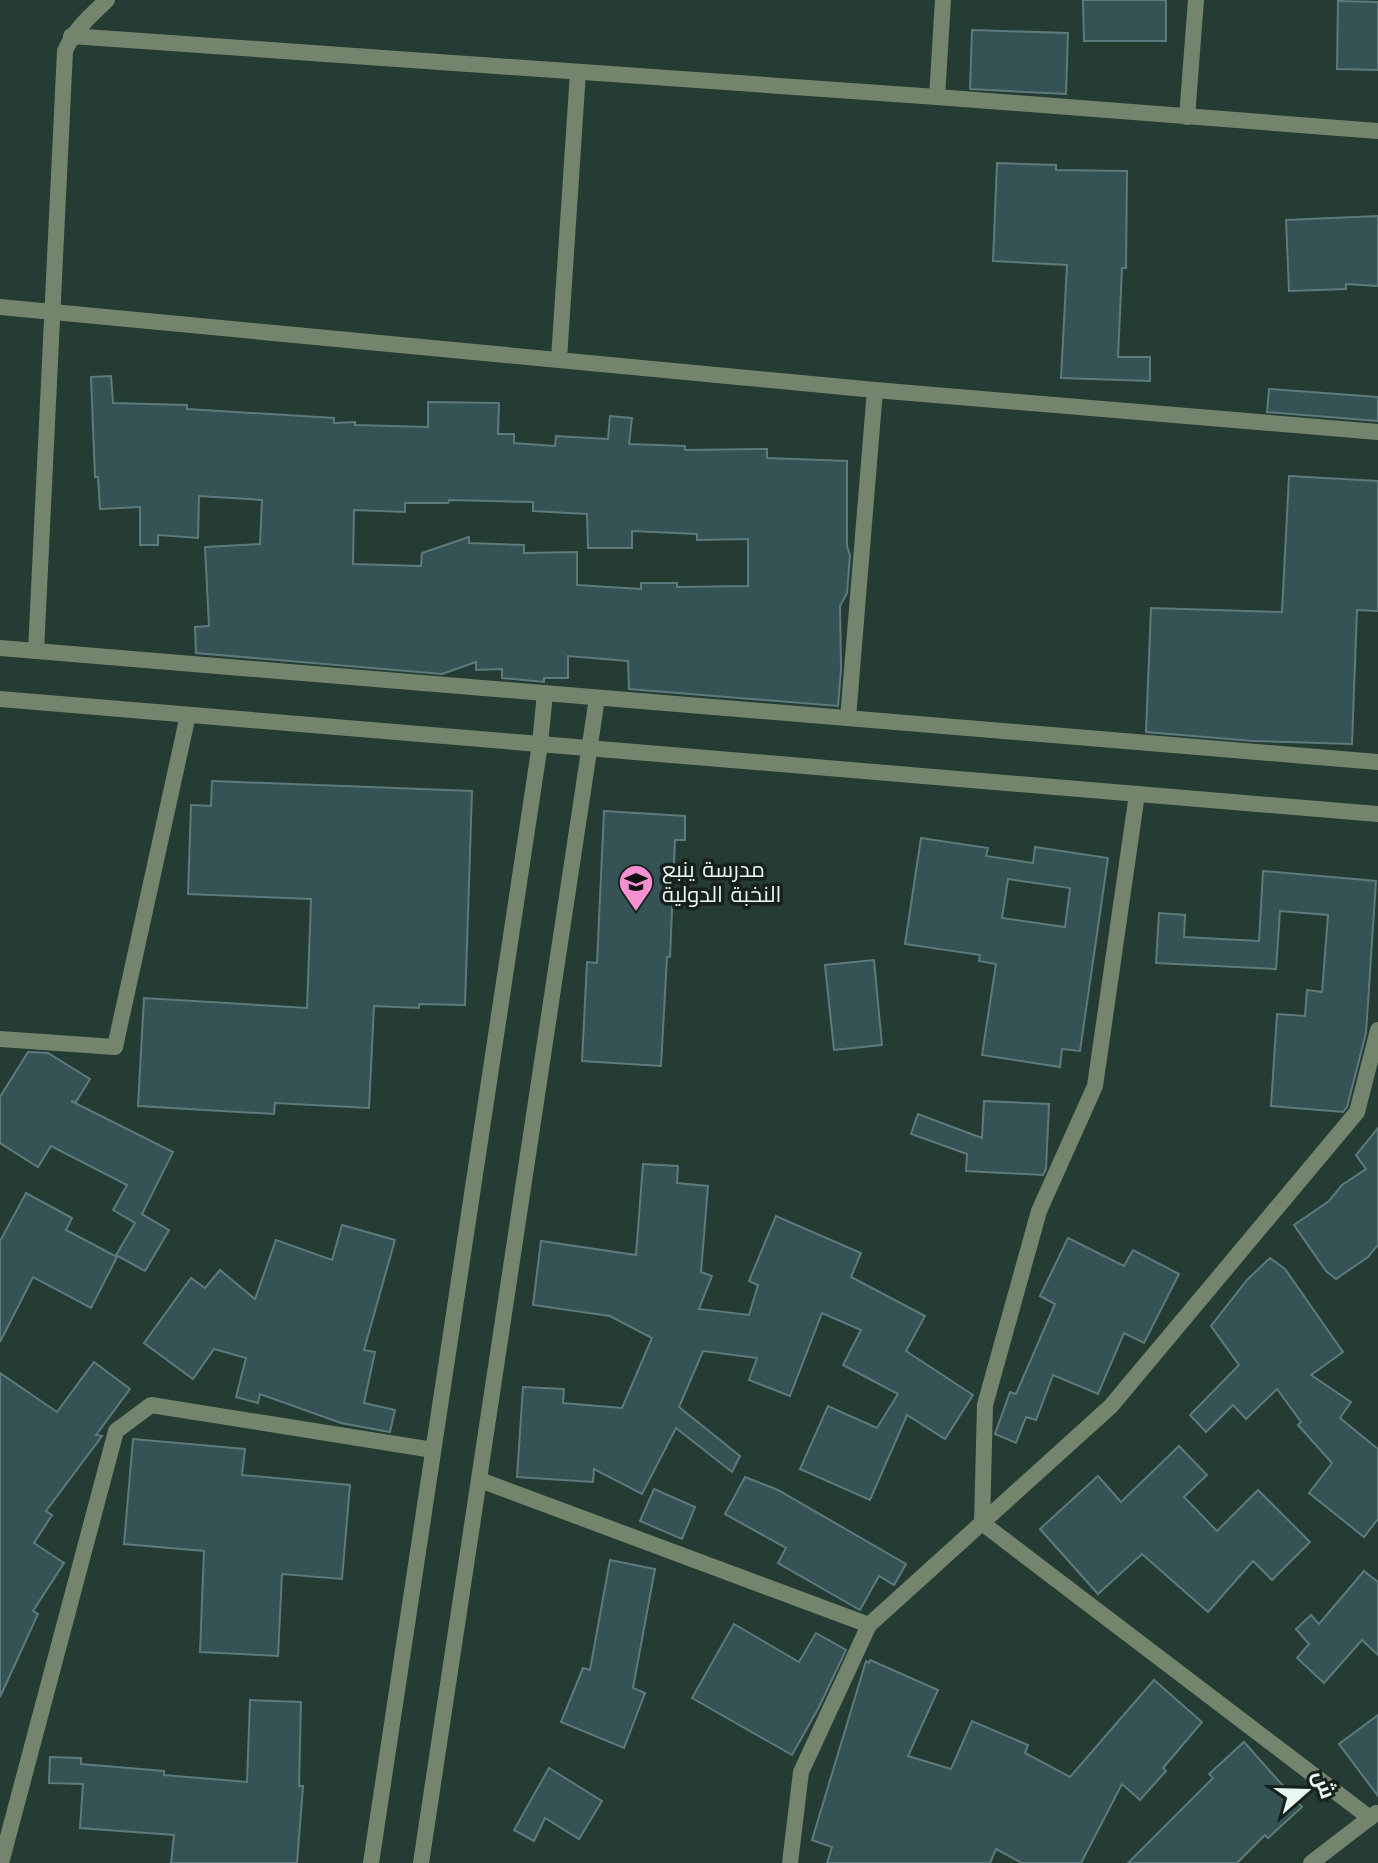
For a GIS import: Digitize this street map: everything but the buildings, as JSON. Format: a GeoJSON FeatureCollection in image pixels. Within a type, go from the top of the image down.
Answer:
{"type":"FeatureCollection","features":[{"type":"Feature","properties":{"kind":"street"},"geometry":{"type":"LineString","coordinates":[[36,651],[65,51],[71,36],[107,0]]}},
{"type":"Feature","properties":{"kind":"street"},"geometry":{"type":"LineString","coordinates":[[937,97],[943,0]]}},
{"type":"Feature","properties":{"kind":"street"},"geometry":{"type":"LineString","coordinates":[[1187,117],[1196,0]]}},
{"type":"Feature","properties":{"kind":"street"},"geometry":{"type":"LineString","coordinates":[[71,36],[1378,131]]}},
{"type":"Feature","properties":{"kind":"street"},"geometry":{"type":"LineString","coordinates":[[559,359],[578,72]]}},
{"type":"Feature","properties":{"kind":"street"},"geometry":{"type":"LineString","coordinates":[[0,307],[875,390],[1378,432]]}},
{"type":"Feature","properties":{"kind":"street"},"geometry":{"type":"LineString","coordinates":[[848,718],[875,390]]}},
{"type":"Feature","properties":{"kind":"street"},"geometry":{"type":"LineString","coordinates":[[0,648],[1378,762]]}},
{"type":"Feature","properties":{"kind":"street"},"geometry":{"type":"LineString","coordinates":[[371,1863],[540,744],[545,693]]}},
{"type":"Feature","properties":{"kind":"street"},"geometry":{"type":"LineString","coordinates":[[421,1863],[597,698]]}},
{"type":"Feature","properties":{"kind":"street"},"geometry":{"type":"LineString","coordinates":[[0,699],[1378,814]]}},
{"type":"Feature","properties":{"kind":"street"},"geometry":{"type":"LineString","coordinates":[[0,1039],[115,1047],[188,715]]}},
{"type":"Feature","properties":{"kind":"street"},"geometry":{"type":"LineString","coordinates":[[982,1523],[985,1405],[1039,1211],[1095,1086],[1137,794]]}},
{"type":"Feature","properties":{"kind":"street"},"geometry":{"type":"LineString","coordinates":[[790,1863],[801,1772],[869,1625],[1111,1406],[1357,1112],[1378,1030]]}},
{"type":"Feature","properties":{"kind":"street"},"geometry":{"type":"LineString","coordinates":[[1,1863],[116,1431],[151,1405],[433,1450]]}},
{"type":"Feature","properties":{"kind":"street"},"geometry":{"type":"LineString","coordinates":[[480,1480],[869,1625]]}},
{"type":"Feature","properties":{"kind":"street"},"geometry":{"type":"LineString","coordinates":[[982,1523],[1374,1814],[1311,1863]]}},
{"type":"Feature","properties":{"kind":"place","name":"مدرسة ينبع النخبة الدولية"},"geometry":{"type":"Point","coordinates":[636,913]}}]}
